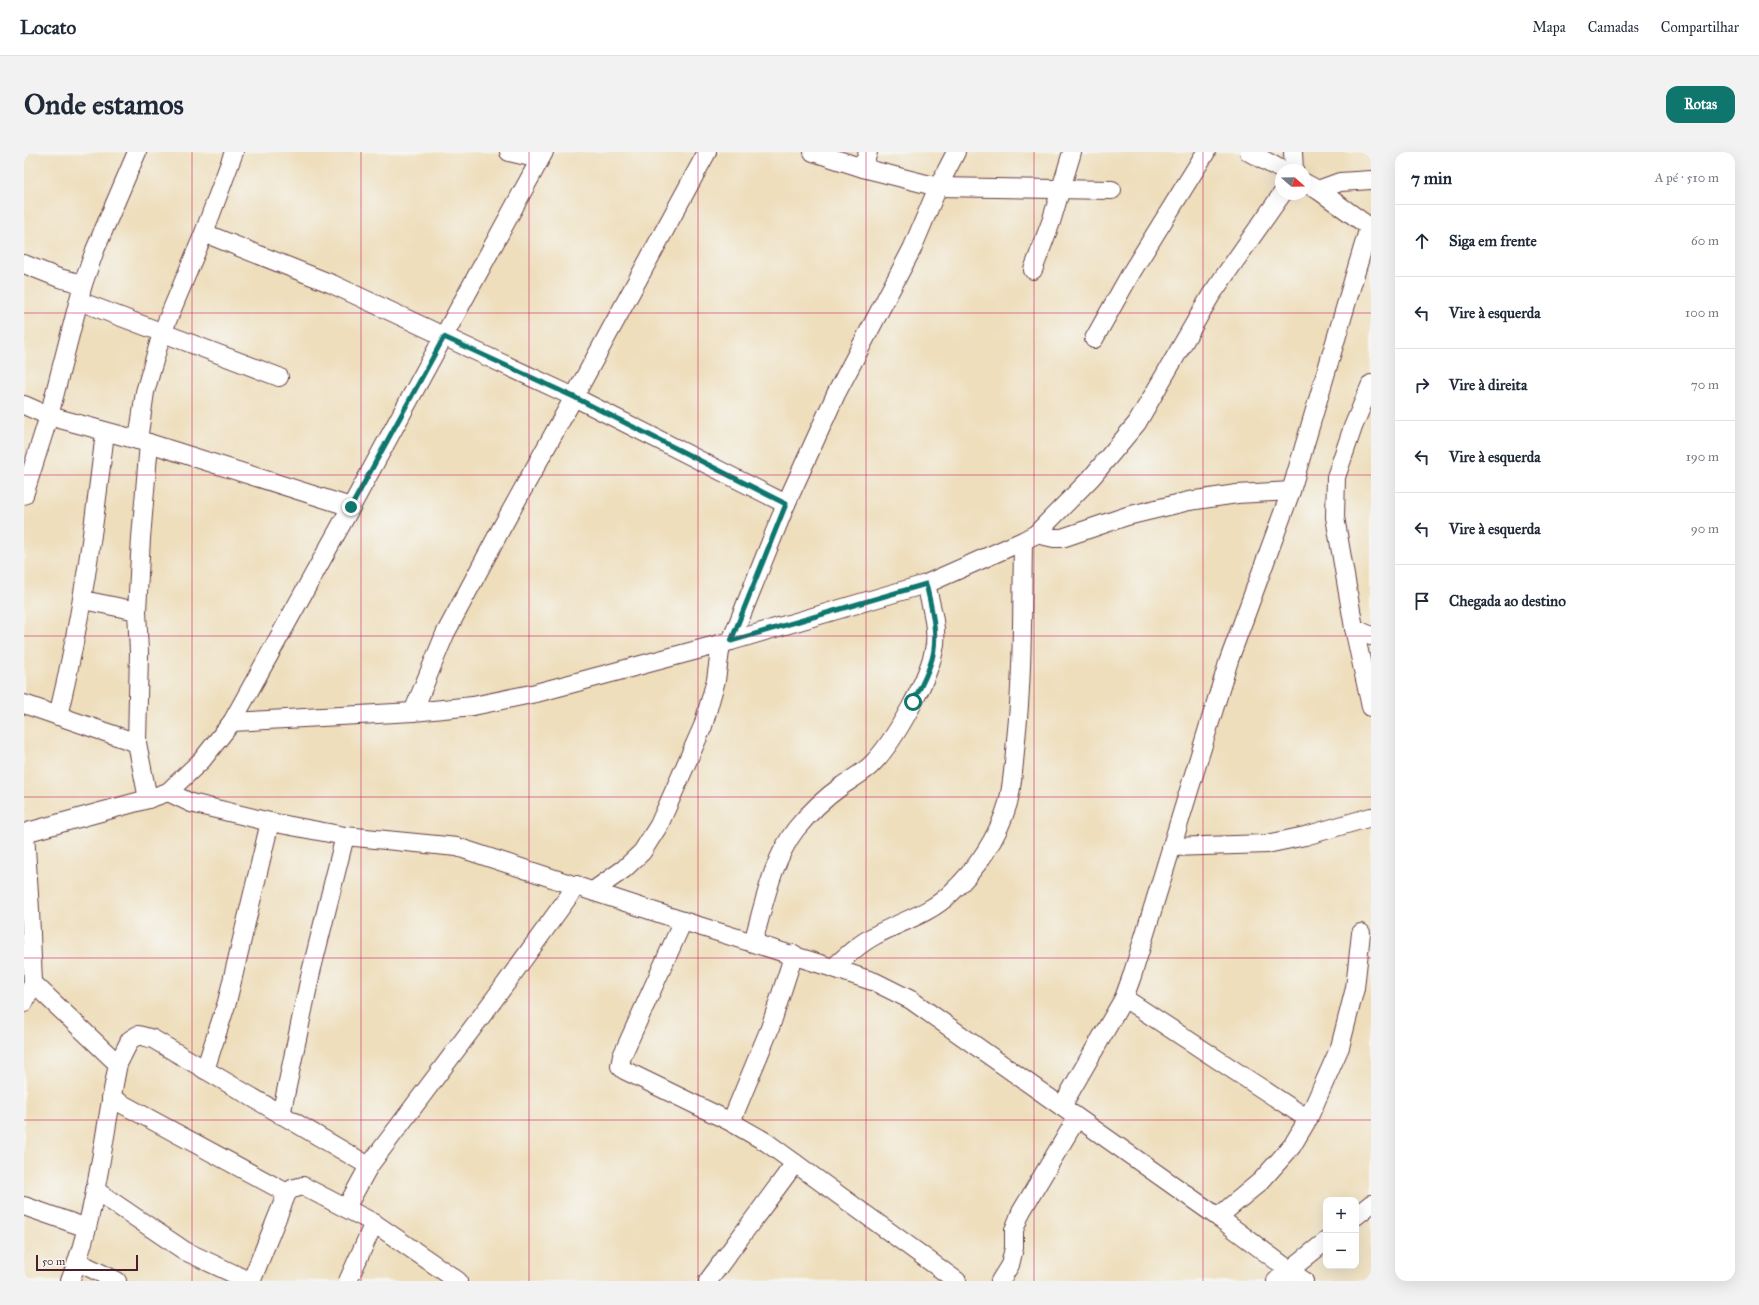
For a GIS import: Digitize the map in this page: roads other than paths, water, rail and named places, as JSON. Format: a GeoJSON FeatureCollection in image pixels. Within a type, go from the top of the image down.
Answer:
{"type":"FeatureCollection","features":[{"type":"Feature","properties":{"kind":"street"},"geometry":{"type":"LineString","coordinates":[[24,495],[49,416],[81,293],[95,250],[137,152]]}},
{"type":"Feature","properties":{"kind":"street"},"geometry":{"type":"LineString","coordinates":[[148,800],[137,743],[139,652],[137,611],[141,538],[145,392],[162,333],[204,233],[234,152]]}},
{"type":"Feature","properties":{"kind":"street"},"geometry":{"type":"LineString","coordinates":[[24,1003],[33,984],[30,910],[24,833],[148,800],[168,792],[202,760],[232,722],[542,156],[509,152]]}},
{"type":"Feature","properties":{"kind":"street"},"geometry":{"type":"LineString","coordinates":[[413,712],[445,634],[707,152],[703,152]]}},
{"type":"Feature","properties":{"kind":"street"},"geometry":{"type":"LineString","coordinates":[[813,152],[865,160],[938,187],[1112,190]]}},
{"type":"Feature","properties":{"kind":"street"},"geometry":{"type":"LineString","coordinates":[[346,1208],[369,1166],[491,1004],[585,888],[624,869],[642,852],[659,825],[703,726],[726,642],[786,504],[836,394],[912,249],[938,187],[956,152]]}},
{"type":"Feature","properties":{"kind":"street"},"geometry":{"type":"LineString","coordinates":[[1033,270],[1051,222],[1072,152]]}},
{"type":"Feature","properties":{"kind":"street"},"geometry":{"type":"LineString","coordinates":[[1094,339],[1131,273],[1206,152]]}},
{"type":"Feature","properties":{"kind":"street"},"geometry":{"type":"LineString","coordinates":[[1249,152],[1275,166]]}},
{"type":"Feature","properties":{"kind":"street"},"geometry":{"type":"LineString","coordinates":[[1293,152],[1294,164]]}},
{"type":"Feature","properties":{"kind":"street"},"geometry":{"type":"LineString","coordinates":[[1312,186],[1371,180]]}},
{"type":"Feature","properties":{"kind":"street"},"geometry":{"type":"LineString","coordinates":[[1062,1106],[1124,998],[1147,931],[1171,847],[1229,660],[1291,491],[1370,227],[1312,186]]}},
{"type":"Feature","properties":{"kind":"street"},"geometry":{"type":"LineString","coordinates":[[232,722],[413,712],[473,706],[536,693],[726,642],[926,584],[1030,538],[1091,478],[1137,423],[1211,295],[1278,200]]}},
{"type":"Feature","properties":{"kind":"street"},"geometry":{"type":"LineString","coordinates":[[204,233],[332,284],[574,397],[786,504]]}},
{"type":"Feature","properties":{"kind":"street"},"geometry":{"type":"LineString","coordinates":[[24,264],[59,278],[81,293],[162,333],[279,376]]}},
{"type":"Feature","properties":{"kind":"street"},"geometry":{"type":"LineString","coordinates":[[1371,384],[1353,427],[1336,477],[1334,517],[1354,628],[1371,707]]}},
{"type":"Feature","properties":{"kind":"street"},"geometry":{"type":"LineString","coordinates":[[24,405],[49,416],[105,432],[144,441],[351,507]]}},
{"type":"Feature","properties":{"kind":"street"},"geometry":{"type":"LineString","coordinates":[[58,716],[69,673],[83,600],[94,531],[105,432]]}},
{"type":"Feature","properties":{"kind":"street"},"geometry":{"type":"LineString","coordinates":[[1030,538],[1062,538],[1127,516],[1189,501],[1237,494],[1291,491]]}},
{"type":"Feature","properties":{"kind":"street"},"geometry":{"type":"LineString","coordinates":[[833,968],[857,947],[874,936],[924,913],[950,895],[977,865],[995,836],[1008,804],[1012,785],[1030,538]]}},
{"type":"Feature","properties":{"kind":"street"},"geometry":{"type":"LineString","coordinates":[[753,942],[776,867],[796,829],[815,809],[841,786],[870,765],[893,737],[913,702],[931,664],[935,642],[932,612],[926,584]]}},
{"type":"Feature","properties":{"kind":"street"},"geometry":{"type":"LineString","coordinates":[[83,600],[137,611]]}},
{"type":"Feature","properties":{"kind":"street"},"geometry":{"type":"LineString","coordinates":[[1354,628],[1371,636]]}},
{"type":"Feature","properties":{"kind":"street"},"geometry":{"type":"LineString","coordinates":[[24,704],[137,743]]}},
{"type":"Feature","properties":{"kind":"street"},"geometry":{"type":"LineString","coordinates":[[168,792],[191,803],[270,822],[345,836],[457,847],[683,921],[794,954],[875,982],[911,1000],[1218,1217],[1290,1278],[1323,1244]]}},
{"type":"Feature","properties":{"kind":"street"},"geometry":{"type":"LineString","coordinates":[[1171,847],[1267,844],[1305,836],[1371,817]]}},
{"type":"Feature","properties":{"kind":"street"},"geometry":{"type":"LineString","coordinates":[[205,1070],[227,1002],[270,822]]}},
{"type":"Feature","properties":{"kind":"street"},"geometry":{"type":"LineString","coordinates":[[281,1115],[311,972],[345,836]]}},
{"type":"Feature","properties":{"kind":"street"},"geometry":{"type":"LineString","coordinates":[[683,921],[622,1056],[620,1066],[624,1070],[731,1122],[766,1142],[954,1280]]}},
{"type":"Feature","properties":{"kind":"street"},"geometry":{"type":"LineString","coordinates":[[1218,1217],[1261,1181],[1292,1146],[1308,1119],[1340,1047],[1355,988],[1361,933]]}},
{"type":"Feature","properties":{"kind":"street"},"geometry":{"type":"LineString","coordinates":[[731,1122],[770,1028],[794,954]]}},
{"type":"Feature","properties":{"kind":"street"},"geometry":{"type":"LineString","coordinates":[[33,984],[118,1064]]}},
{"type":"Feature","properties":{"kind":"street"},"geometry":{"type":"LineString","coordinates":[[1124,998],[1308,1119]]}},
{"type":"Feature","properties":{"kind":"street"},"geometry":{"type":"LineString","coordinates":[[70,1281],[78,1262],[87,1228],[118,1064],[130,1040],[138,1035],[152,1039],[369,1166]]}},
{"type":"Feature","properties":{"kind":"street"},"geometry":{"type":"LineString","coordinates":[[111,1098],[287,1193]]}},
{"type":"Feature","properties":{"kind":"street"},"geometry":{"type":"LineString","coordinates":[[1000,1281],[1010,1264],[1014,1248],[1014,1230],[1021,1212],[1077,1118]]}},
{"type":"Feature","properties":{"kind":"street"},"geometry":{"type":"LineString","coordinates":[[708,1281],[795,1163]]}},
{"type":"Feature","properties":{"kind":"street"},"geometry":{"type":"LineString","coordinates":[[94,1190],[185,1251],[249,1281],[253,1278],[287,1193],[292,1189],[303,1186],[374,1223],[458,1281]]}},
{"type":"Feature","properties":{"kind":"street"},"geometry":{"type":"LineString","coordinates":[[1359,1214],[1371,1204]]}},
{"type":"Feature","properties":{"kind":"street"},"geometry":{"type":"LineString","coordinates":[[24,1206],[87,1228]]}},
{"type":"Feature","properties":{"kind":"street"},"geometry":{"type":"LineString","coordinates":[[348,1281],[374,1223]]}},
{"type":"Feature","properties":{"kind":"street"},"geometry":{"type":"LineString","coordinates":[[78,1262],[117,1281]]}}]}
